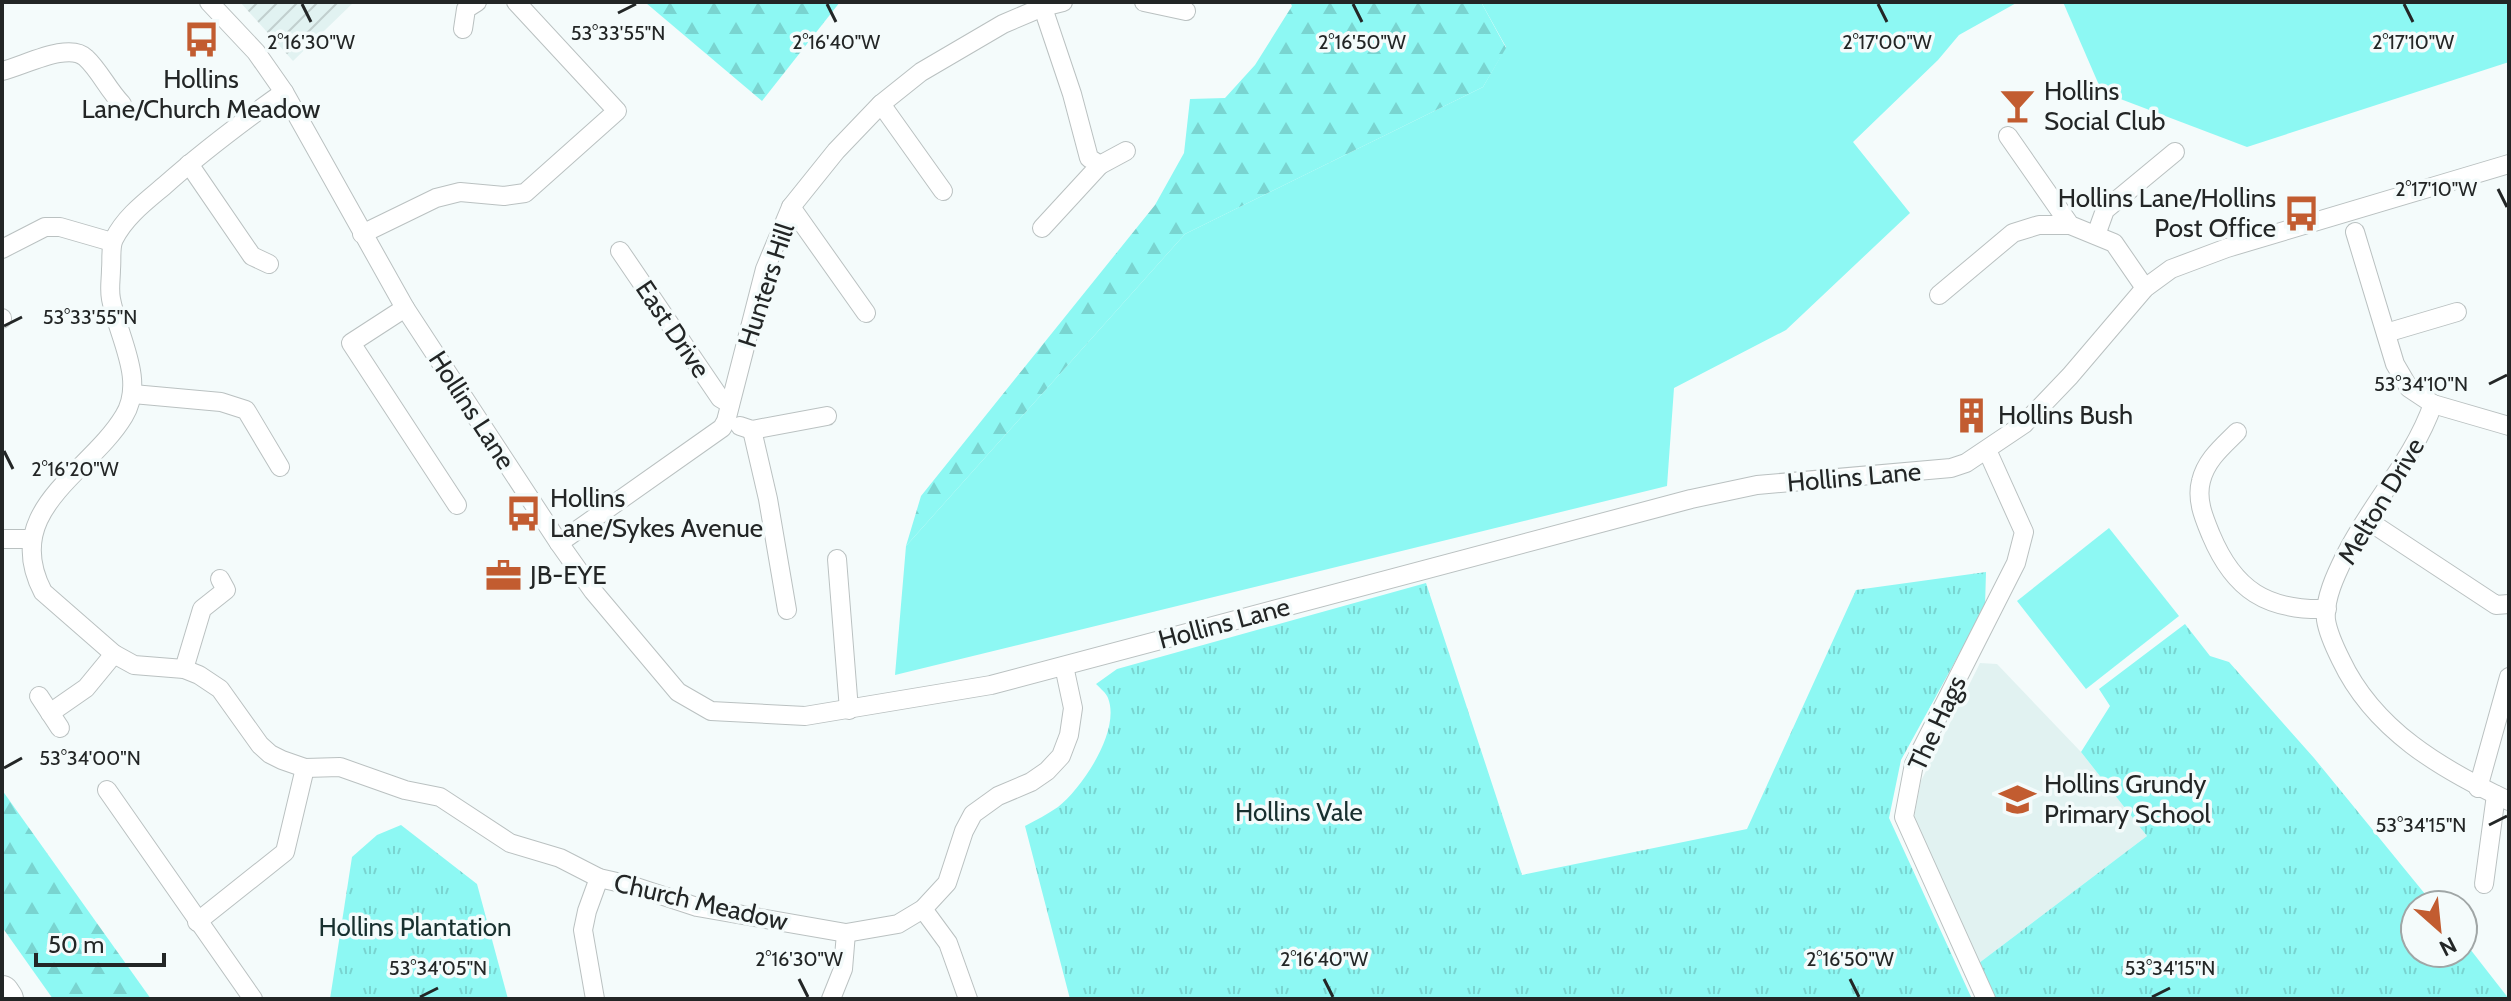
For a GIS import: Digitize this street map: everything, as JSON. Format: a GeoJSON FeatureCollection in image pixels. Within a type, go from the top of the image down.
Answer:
{"type":"FeatureCollection","features":[{"type":"Feature","properties":{"kind":"highway"},"geometry":{"type":"LineString","coordinates":[[2,993],[6,999]]}},
{"type":"Feature","properties":{"kind":"street","name":"Hollins Lane"},"geometry":{"type":"LineString","coordinates":[[209,2],[256,52],[284,92],[405,308],[559,543],[593,591],[678,692],[711,711],[805,716],[991,685],[1691,499],[1757,485],[1951,468],[1987,450],[2024,424],[2145,288],[2171,269],[2198,257],[2509,164]]}},
{"type":"Feature","properties":{"kind":"street"},"geometry":{"type":"LineString","coordinates":[[463,29],[466,9],[477,2]]}},
{"type":"Feature","properties":{"kind":"street"},"geometry":{"type":"LineString","coordinates":[[362,234],[436,198],[460,192],[504,196],[525,193],[617,111],[516,2]]}},
{"type":"Feature","properties":{"kind":"street","name":"Hunters Hill"},"geometry":{"type":"LineString","coordinates":[[728,412],[765,269],[791,207],[836,151],[881,104],[921,72],[1042,4],[1063,2]]}},
{"type":"Feature","properties":{"kind":"street"},"geometry":{"type":"LineString","coordinates":[[1144,2],[1186,11]]}},
{"type":"Feature","properties":{"kind":"street"},"geometry":{"type":"LineString","coordinates":[[1042,4],[1072,94],[1089,158],[1100,165]]}},
{"type":"Feature","properties":{"kind":"street"},"geometry":{"type":"LineString","coordinates":[[2,71],[65,50],[85,56],[107,90],[122,104]]}},
{"type":"Feature","properties":{"kind":"street"},"geometry":{"type":"LineString","coordinates":[[2,539],[28,539],[45,500],[124,417],[133,394],[130,361],[110,295],[112,242],[129,216],[189,164],[284,92]]}},
{"type":"Feature","properties":{"kind":"street"},"geometry":{"type":"LineString","coordinates":[[881,104],[943,191]]}},
{"type":"Feature","properties":{"kind":"street"},"geometry":{"type":"LineString","coordinates":[[2008,136],[2070,225]]}},
{"type":"Feature","properties":{"kind":"street"},"geometry":{"type":"LineString","coordinates":[[1042,228],[1100,165],[1126,151]]}},
{"type":"Feature","properties":{"kind":"street"},"geometry":{"type":"LineString","coordinates":[[2096,235],[2105,210],[2175,152]]}},
{"type":"Feature","properties":{"kind":"street"},"geometry":{"type":"LineString","coordinates":[[189,164],[252,256],[269,264]]}},
{"type":"Feature","properties":{"kind":"street"},"geometry":{"type":"LineString","coordinates":[[791,207],[866,313]]}},
{"type":"Feature","properties":{"kind":"street"},"geometry":{"type":"LineString","coordinates":[[1939,295],[2013,233],[2039,225],[2070,225],[2114,243],[2145,288]]}},
{"type":"Feature","properties":{"kind":"street"},"geometry":{"type":"LineString","coordinates":[[2,249],[45,227],[60,227],[112,242]]}},
{"type":"Feature","properties":{"kind":"street","name":"Melton Drive"},"geometry":{"type":"LineString","coordinates":[[2355,232],[2395,364],[2409,388],[2433,404],[2415,447],[2346,553],[2334,580],[2327,609],[2328,628],[2349,678],[2409,745],[2478,788],[2503,798]]}},
{"type":"Feature","properties":{"kind":"street","name":"East Drive"},"geometry":{"type":"LineString","coordinates":[[620,251],[728,412]]}},
{"type":"Feature","properties":{"kind":"street"},"geometry":{"type":"LineString","coordinates":[[405,308],[351,343],[457,505]]}},
{"type":"Feature","properties":{"kind":"street"},"geometry":{"type":"LineString","coordinates":[[2386,333],[2457,312]]}},
{"type":"Feature","properties":{"kind":"street"},"geometry":{"type":"LineString","coordinates":[[133,394],[221,402],[246,410],[280,467]]}},
{"type":"Feature","properties":{"kind":"street"},"geometry":{"type":"LineString","coordinates":[[2433,404],[2509,426]]}},
{"type":"Feature","properties":{"kind":"street"},"geometry":{"type":"LineString","coordinates":[[559,543],[716,433],[728,412],[752,430],[768,499],[787,610]]}},
{"type":"Feature","properties":{"kind":"street"},"geometry":{"type":"LineString","coordinates":[[752,430],[827,416]]}},
{"type":"Feature","properties":{"kind":"street"},"geometry":{"type":"LineString","coordinates":[[2237,432],[2208,461],[2200,483],[2203,517],[2220,555],[2232,576],[2269,602],[2304,610],[2327,609]]}},
{"type":"Feature","properties":{"kind":"street","name":"The Hags"},"geometry":{"type":"LineString","coordinates":[[1986,999],[1904,817],[1914,764],[2016,563],[2024,532],[1987,450]]}},
{"type":"Feature","properties":{"kind":"street"},"geometry":{"type":"LineString","coordinates":[[2367,520],[2496,605],[2506,605],[2499,625]]}},
{"type":"Feature","properties":{"kind":"street","name":"Church Meadow"},"geometry":{"type":"LineString","coordinates":[[28,539],[28,553],[43,592],[114,654],[134,665],[184,669],[220,689],[260,745],[270,754],[305,768],[340,767],[405,790],[440,797],[510,843],[560,858],[599,878],[697,907],[846,933],[898,924],[923,909],[947,883],[964,831],[973,814],[998,796],[1031,782],[1061,756],[1069,735],[1073,708],[1064,666]]}},
{"type":"Feature","properties":{"kind":"street"},"geometry":{"type":"LineString","coordinates":[[837,559],[849,710]]}},
{"type":"Feature","properties":{"kind":"street"},"geometry":{"type":"LineString","coordinates":[[184,669],[202,609],[226,590],[220,579]]}},
{"type":"Feature","properties":{"kind":"street"},"geometry":{"type":"LineString","coordinates":[[39,696],[55,721],[114,654]]}},
{"type":"Feature","properties":{"kind":"street"},"geometry":{"type":"LineString","coordinates":[[2478,788],[2509,677]]}},
{"type":"Feature","properties":{"kind":"street"},"geometry":{"type":"LineString","coordinates":[[197,922],[285,852],[305,768]]}},
{"type":"Feature","properties":{"kind":"street"},"geometry":{"type":"LineString","coordinates":[[107,790],[253,999]]}},
{"type":"Feature","properties":{"kind":"street"},"geometry":{"type":"LineString","coordinates":[[2484,884],[2503,798]]}},
{"type":"Feature","properties":{"kind":"street"},"geometry":{"type":"LineString","coordinates":[[595,999],[583,930],[599,878]]}},
{"type":"Feature","properties":{"kind":"street"},"geometry":{"type":"LineString","coordinates":[[923,909],[948,943],[968,999]]}},
{"type":"Feature","properties":{"kind":"street"},"geometry":{"type":"LineString","coordinates":[[831,999],[843,969],[846,933]]}},
{"type":"Feature","properties":{"kind":"shaded area"},"geometry":{"type":"Polygon","coordinates":[[[240,2],[354,2],[293,61],[240,2]]]}},
{"type":"Feature","properties":{"kind":"shaded area","name":"Hollins Grundy Primary School"},"geometry":{"type":"Polygon","coordinates":[[[1980,663],[1997,664],[2081,752],[2147,836],[1979,963],[1914,817],[1921,781],[1980,663]]]}},
{"type":"Feature","properties":{"kind":"green space"},"geometry":{"type":"Polygon","coordinates":[[[840,2],[762,101],[646,3],[840,2]]]}},
{"type":"Feature","properties":{"kind":"green space"},"geometry":{"type":"Polygon","coordinates":[[[1290,2],[1481,2],[1506,48],[1483,87],[1185,234],[906,546],[921,496],[1155,205],[1184,153],[1190,99],[1225,98],[1255,65],[1292,6],[1290,2]]]}},
{"type":"Feature","properties":{"kind":"green space"},"geometry":{"type":"Polygon","coordinates":[[[1481,2],[2018,2],[1959,35],[1938,60],[1853,142],[1910,213],[1786,330],[1674,388],[1667,486],[895,675],[906,546],[1185,234],[1483,87],[1506,47],[1481,2]]]}},
{"type":"Feature","properties":{"kind":"green space"},"geometry":{"type":"Polygon","coordinates":[[[2063,2],[2509,2],[2509,62],[2247,147],[2102,92],[2063,2]]]}},
{"type":"Feature","properties":{"kind":"green space"},"geometry":{"type":"Polygon","coordinates":[[[2109,528],[2179,616],[2086,689],[2017,601],[2109,528]]]}},
{"type":"Feature","properties":{"kind":"green space","name":"Hollins Vale"},"geometry":{"type":"Polygon","coordinates":[[[1986,572],[1985,607],[1901,760],[1889,818],[1972,999],[1070,999],[1025,826],[1054,810],[1068,798],[1097,758],[1111,711],[1107,696],[1096,684],[1117,669],[1426,583],[1522,875],[1747,829],[1856,590],[1986,572]]]}},
{"type":"Feature","properties":{"kind":"green space"},"geometry":{"type":"Polygon","coordinates":[[[2185,624],[2210,656],[2229,662],[2314,758],[2421,889],[2399,889],[2399,969],[2479,969],[2479,961],[2509,999],[1996,999],[1979,963],[2147,836],[2081,752],[2110,706],[2099,689],[2185,624]]]}},
{"type":"Feature","properties":{"kind":"green space"},"geometry":{"type":"Polygon","coordinates":[[[2,790],[151,999],[53,999],[2,927],[2,790]]]}},
{"type":"Feature","properties":{"kind":"green space","name":"Hollins Plantation"},"geometry":{"type":"Polygon","coordinates":[[[401,825],[477,884],[508,999],[330,999],[352,857],[377,835],[401,825]]]}},
{"type":"Feature","properties":{"kind":"place","name":"Hollins Lane/Church Meadow"},"geometry":{"type":"Point","coordinates":[201,40]}},
{"type":"Feature","properties":{"kind":"place","name":"Hollins Social Club"},"geometry":{"type":"Point","coordinates":[2018,106]}},
{"type":"Feature","properties":{"kind":"place","name":"Hollins Lane/Hollins Post Office"},"geometry":{"type":"Point","coordinates":[2302,213]}},
{"type":"Feature","properties":{"kind":"place","name":"Hollins Bush"},"geometry":{"type":"Point","coordinates":[1972,415]}},
{"type":"Feature","properties":{"kind":"place","name":"Hollins Lane/Sykes Avenue"},"geometry":{"type":"Point","coordinates":[524,513]}},
{"type":"Feature","properties":{"kind":"place","name":"JB-EYE"},"geometry":{"type":"Point","coordinates":[504,575]}},
{"type":"Feature","properties":{"kind":"place","name":"Hollins Grundy Primary School"},"geometry":{"type":"Point","coordinates":[2018,799]}}]}
